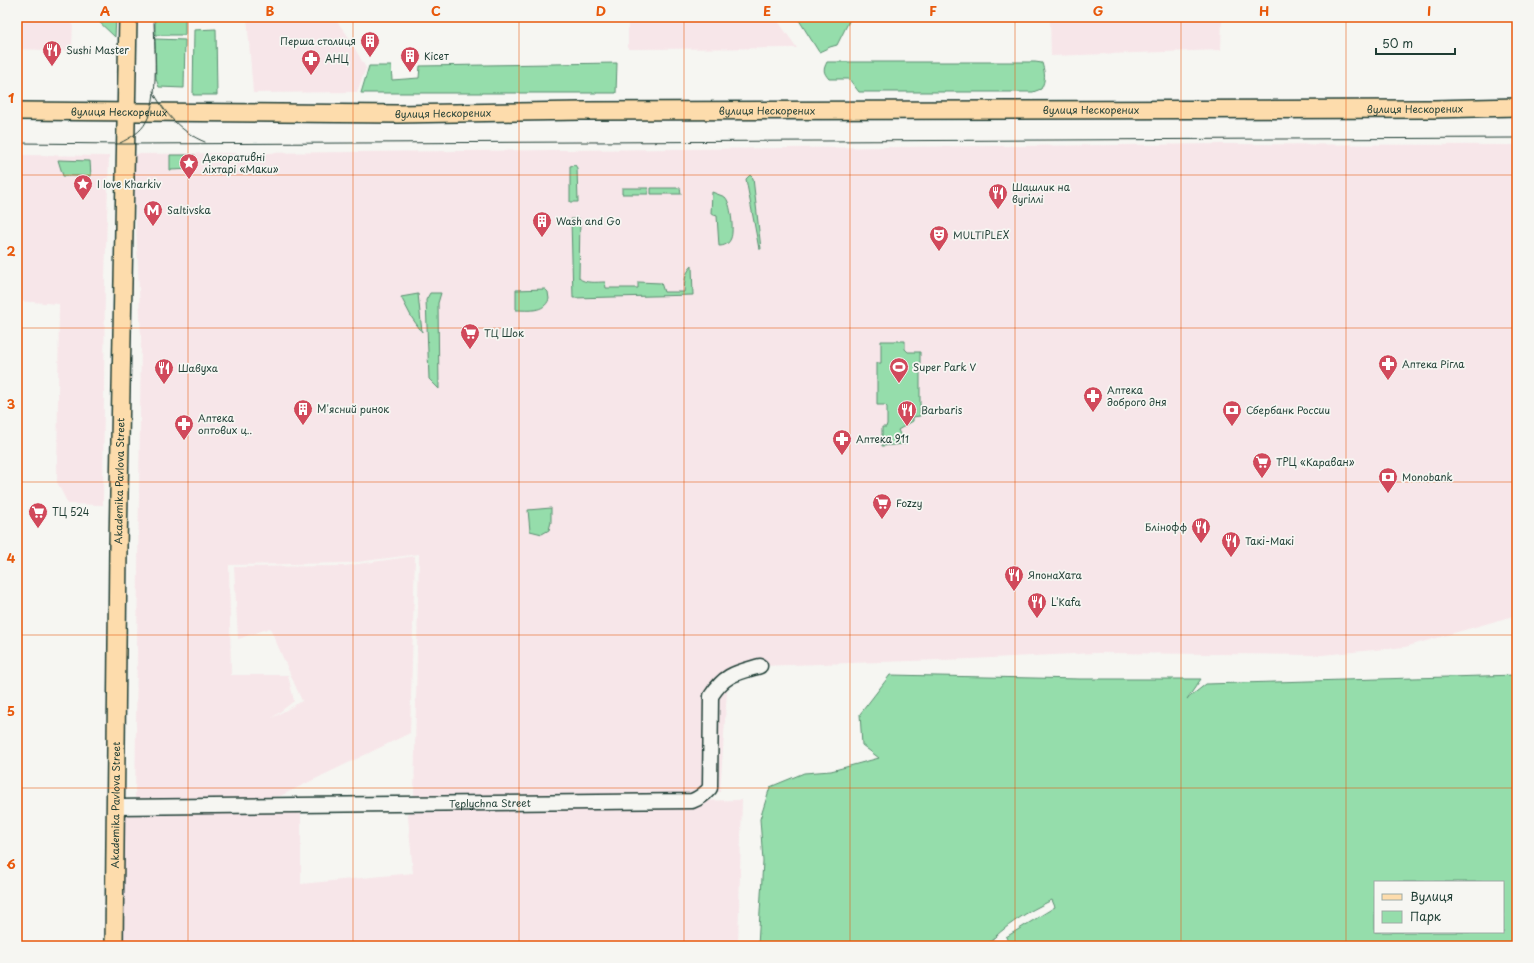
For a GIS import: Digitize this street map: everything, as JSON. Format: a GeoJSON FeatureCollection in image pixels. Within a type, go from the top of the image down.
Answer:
{"type":"FeatureCollection","features":[{"type":"Feature","properties":{"kind":"main road","name":"Akademika Pavlova Street"},"geometry":{"type":"LineString","coordinates":[[114,946],[125,112],[128,17]]}},
{"type":"Feature","properties":{"kind":"main road","name":"вулиця Нескорених"},"geometry":{"type":"LineString","coordinates":[[17,112],[398,114],[582,111],[1434,109],[1517,107]]}},
{"type":"Feature","properties":{"kind":"street","name":"Teplychna Street"},"geometry":{"type":"LineString","coordinates":[[115,807],[692,801],[706,794],[710,788],[711,696],[718,685],[728,676],[760,666]]}},
{"type":"Feature","properties":{"kind":"shaded area"},"geometry":{"type":"Polygon","coordinates":[[[17,17],[73,17],[72,51],[17,49],[17,17]]]}},
{"type":"Feature","properties":{"kind":"shaded area"},"geometry":{"type":"Polygon","coordinates":[[[247,17],[333,17],[346,33],[366,68],[357,92],[253,93],[247,17]]]}},
{"type":"Feature","properties":{"kind":"shaded area"},"geometry":{"type":"Polygon","coordinates":[[[628,17],[775,17],[797,48],[628,49],[628,17]]]}},
{"type":"Feature","properties":{"kind":"shaded area"},"geometry":{"type":"Polygon","coordinates":[[[1050,17],[1222,17],[1221,50],[1051,56],[1050,17]]]}},
{"type":"Feature","properties":{"kind":"shaded area"},"geometry":{"type":"Polygon","coordinates":[[[1226,144],[1517,145],[1517,615],[1405,647],[1322,655],[1095,653],[760,666],[728,677],[720,792],[414,800],[419,554],[350,563],[229,565],[231,675],[288,675],[294,701],[272,718],[302,701],[270,628],[238,639],[234,567],[344,566],[415,556],[410,733],[280,796],[236,800],[135,804],[141,337],[133,154],[1226,144]]]}},
{"type":"Feature","properties":{"kind":"shaded area"},"geometry":{"type":"Polygon","coordinates":[[[17,155],[109,156],[105,278],[103,505],[68,504],[57,482],[59,304],[17,301],[17,155]]]}},
{"type":"Feature","properties":{"kind":"shaded area"},"geometry":{"type":"Polygon","coordinates":[[[742,800],[738,946],[122,946],[123,811],[301,809],[301,884],[413,873],[407,806],[742,800]]]}},
{"type":"Feature","properties":{"kind":"green space"},"geometry":{"type":"Polygon","coordinates":[[[94,17],[116,17],[115,37],[94,17]]]}},
{"type":"Feature","properties":{"kind":"green space"},"geometry":{"type":"Polygon","coordinates":[[[155,17],[185,17],[185,35],[155,35],[155,17]]]}},
{"type":"Feature","properties":{"kind":"green space"},"geometry":{"type":"Polygon","coordinates":[[[797,17],[848,17],[850,19],[837,45],[819,52],[797,17]]]}},
{"type":"Feature","properties":{"kind":"green space"},"geometry":{"type":"Polygon","coordinates":[[[216,29],[217,95],[193,95],[194,30],[216,29]]]}},
{"type":"Feature","properties":{"kind":"green space"},"geometry":{"type":"Polygon","coordinates":[[[155,39],[185,40],[184,88],[159,87],[156,79],[155,39]]]}},
{"type":"Feature","properties":{"kind":"green space"},"geometry":{"type":"Polygon","coordinates":[[[827,62],[1035,62],[1042,63],[1044,79],[1041,89],[1033,92],[859,92],[849,79],[829,79],[824,71],[827,62]]]}},
{"type":"Feature","properties":{"kind":"green space"},"geometry":{"type":"Polygon","coordinates":[[[617,63],[616,93],[361,93],[369,66],[391,66],[392,80],[419,78],[420,66],[617,63]]]}},
{"type":"Feature","properties":{"kind":"green space"},"geometry":{"type":"Polygon","coordinates":[[[170,155],[195,155],[195,169],[170,170],[170,155]]]}},
{"type":"Feature","properties":{"kind":"green space"},"geometry":{"type":"Polygon","coordinates":[[[58,160],[90,161],[91,176],[63,176],[58,160]]]}},
{"type":"Feature","properties":{"kind":"green space"},"geometry":{"type":"Polygon","coordinates":[[[575,165],[577,168],[578,202],[570,202],[570,166],[575,165]]]}},
{"type":"Feature","properties":{"kind":"green space"},"geometry":{"type":"Polygon","coordinates":[[[750,175],[753,178],[761,249],[759,249],[746,179],[750,175]]]}},
{"type":"Feature","properties":{"kind":"green space"},"geometry":{"type":"Polygon","coordinates":[[[622,188],[648,188],[648,194],[622,194],[622,188]]]}},
{"type":"Feature","properties":{"kind":"green space"},"geometry":{"type":"Polygon","coordinates":[[[651,188],[680,188],[681,194],[651,194],[651,188]]]}},
{"type":"Feature","properties":{"kind":"green space"},"geometry":{"type":"Polygon","coordinates":[[[712,192],[725,197],[729,205],[732,234],[729,242],[723,246],[719,246],[717,216],[711,214],[712,192]]]}},
{"type":"Feature","properties":{"kind":"green space"},"geometry":{"type":"Polygon","coordinates":[[[571,219],[580,219],[579,278],[582,280],[591,282],[605,282],[606,288],[638,288],[638,282],[661,283],[664,292],[684,292],[686,275],[692,266],[693,295],[573,298],[571,219]]]}},
{"type":"Feature","properties":{"kind":"green space"},"geometry":{"type":"Polygon","coordinates":[[[545,289],[548,292],[549,299],[543,307],[535,310],[516,310],[516,290],[545,289]]]}},
{"type":"Feature","properties":{"kind":"green space"},"geometry":{"type":"Polygon","coordinates":[[[430,293],[441,293],[438,303],[439,389],[429,379],[426,300],[430,293]]]}},
{"type":"Feature","properties":{"kind":"green space"},"geometry":{"type":"Polygon","coordinates":[[[418,294],[422,332],[412,318],[401,297],[418,294]]]}},
{"type":"Feature","properties":{"kind":"green space","name":"Super Park V"},"geometry":{"type":"Polygon","coordinates":[[[881,341],[905,341],[905,349],[908,352],[920,352],[920,416],[913,417],[913,421],[898,430],[905,444],[882,446],[882,427],[886,427],[887,424],[887,407],[885,405],[877,405],[877,363],[881,363],[881,341]]]}},
{"type":"Feature","properties":{"kind":"green space"},"geometry":{"type":"Polygon","coordinates":[[[551,508],[551,522],[549,530],[542,534],[530,531],[528,510],[551,508]]]}},
{"type":"Feature","properties":{"kind":"green space"},"geometry":{"type":"Polygon","coordinates":[[[890,675],[1080,679],[1201,679],[1187,699],[1206,684],[1517,675],[1517,946],[1010,946],[1006,937],[1055,907],[1052,900],[1017,920],[993,938],[986,946],[758,946],[763,861],[760,819],[770,787],[804,773],[831,771],[879,758],[862,745],[860,714],[890,675]]]}},
{"type":"Feature","properties":{"kind":"tram line"},"geometry":{"type":"LineString","coordinates":[[120,143],[141,129],[146,122],[150,111],[155,85],[154,17]]}},
{"type":"Feature","properties":{"kind":"tram line"},"geometry":{"type":"LineString","coordinates":[[153,91],[168,114],[181,128],[205,142]]}},
{"type":"Feature","properties":{"kind":"tram line"},"geometry":{"type":"LineString","coordinates":[[17,143],[124,144],[1517,138]]}},
{"type":"Feature","properties":{"kind":"place","name":"Перша столиця"},"geometry":{"type":"Point","coordinates":[370,58]}},
{"type":"Feature","properties":{"kind":"place","name":"Sushi Master"},"geometry":{"type":"Point","coordinates":[52,67]}},
{"type":"Feature","properties":{"kind":"place","name":"Кісет"},"geometry":{"type":"Point","coordinates":[410,73]}},
{"type":"Feature","properties":{"kind":"place","name":"АНЦ"},"geometry":{"type":"Point","coordinates":[311,76]}},
{"type":"Feature","properties":{"kind":"place","name":"Декоративні ліхтарі «Маки»"},"geometry":{"type":"Point","coordinates":[189,180]}},
{"type":"Feature","properties":{"kind":"place","name":"I love Kharkiv"},"geometry":{"type":"Point","coordinates":[83,201]}},
{"type":"Feature","properties":{"kind":"place","name":"Шашлик на вугіллі"},"geometry":{"type":"Point","coordinates":[998,210]}},
{"type":"Feature","properties":{"kind":"place","name":"Saltivska"},"geometry":{"type":"Point","coordinates":[153,227]}},
{"type":"Feature","properties":{"kind":"place","name":"Wash and Go"},"geometry":{"type":"Point","coordinates":[542,238]}},
{"type":"Feature","properties":{"kind":"place","name":"MULTIPLEX"},"geometry":{"type":"Point","coordinates":[939,252]}},
{"type":"Feature","properties":{"kind":"place","name":"ТЦ Шок"},"geometry":{"type":"Point","coordinates":[470,350]}},
{"type":"Feature","properties":{"kind":"place","name":"Аптека Рігла"},"geometry":{"type":"Point","coordinates":[1388,381]}},
{"type":"Feature","properties":{"kind":"place","name":"Super Park V"},"geometry":{"type":"Point","coordinates":[899,384]}},
{"type":"Feature","properties":{"kind":"place","name":"Шавуха"},"geometry":{"type":"Point","coordinates":[164,385]}},
{"type":"Feature","properties":{"kind":"place","name":"Аптека доброго дня"},"geometry":{"type":"Point","coordinates":[1093,413]}},
{"type":"Feature","properties":{"kind":"place","name":"М'ясний ринок"},"geometry":{"type":"Point","coordinates":[303,426]}},
{"type":"Feature","properties":{"kind":"place","name":"Barbaris"},"geometry":{"type":"Point","coordinates":[907,427]}},
{"type":"Feature","properties":{"kind":"place","name":"Сбербанк России"},"geometry":{"type":"Point","coordinates":[1232,427]}},
{"type":"Feature","properties":{"kind":"place","name":"Аптека оптових ц‥"},"geometry":{"type":"Point","coordinates":[184,441]}},
{"type":"Feature","properties":{"kind":"place","name":"Аптека 911"},"geometry":{"type":"Point","coordinates":[842,456]}},
{"type":"Feature","properties":{"kind":"place","name":"ТРЦ «Караван»"},"geometry":{"type":"Point","coordinates":[1262,479]}},
{"type":"Feature","properties":{"kind":"place","name":"Monobank"},"geometry":{"type":"Point","coordinates":[1388,494]}},
{"type":"Feature","properties":{"kind":"place","name":"Fozzy"},"geometry":{"type":"Point","coordinates":[882,520]}},
{"type":"Feature","properties":{"kind":"place","name":"ТЦ 524"},"geometry":{"type":"Point","coordinates":[38,529]}},
{"type":"Feature","properties":{"kind":"place","name":"Блінофф"},"geometry":{"type":"Point","coordinates":[1201,544]}},
{"type":"Feature","properties":{"kind":"place","name":"Такі-Макі"},"geometry":{"type":"Point","coordinates":[1231,558]}},
{"type":"Feature","properties":{"kind":"place","name":"ЯпонаХата"},"geometry":{"type":"Point","coordinates":[1014,592]}},
{"type":"Feature","properties":{"kind":"place","name":"L'Kafa"},"geometry":{"type":"Point","coordinates":[1037,619]}}]}
